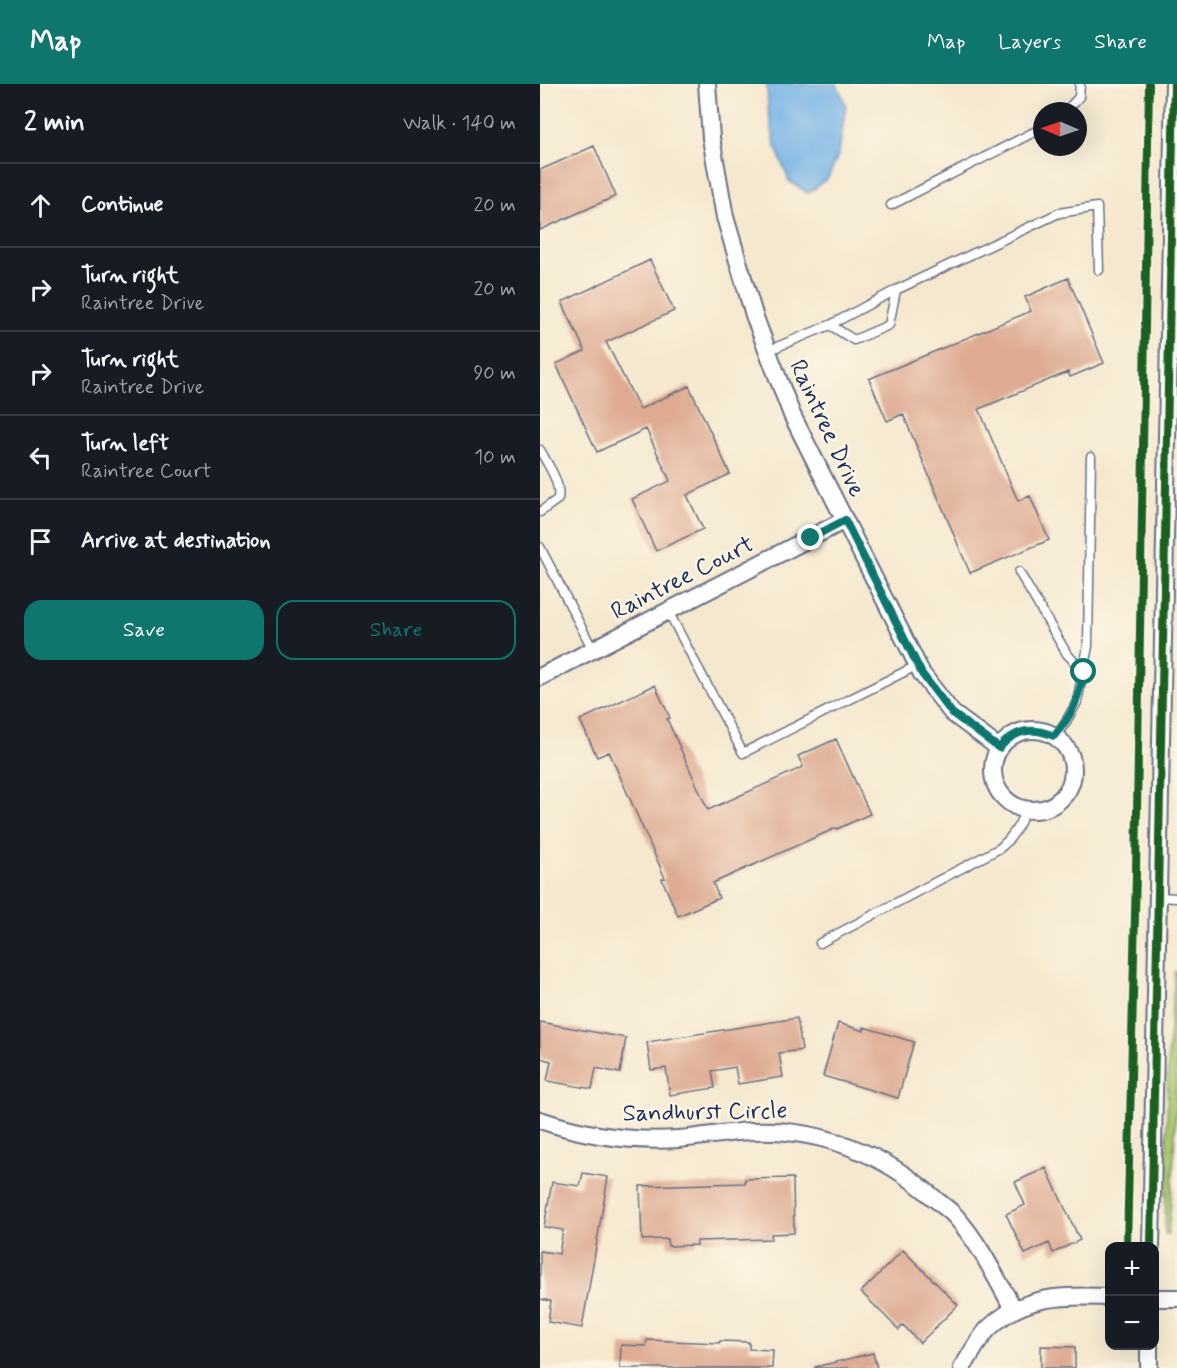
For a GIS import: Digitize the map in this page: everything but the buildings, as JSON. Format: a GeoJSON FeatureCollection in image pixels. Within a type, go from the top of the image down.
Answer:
{"type":"FeatureCollection","features":[{"type":"Feature","properties":{"kind":"street","name":"Raintree Drive"},"geometry":{"type":"LineString","coordinates":[[707,84],[711,138],[725,217],[766,351],[792,414],[922,674],[952,713],[999,748]]}},
{"type":"Feature","properties":{"kind":"street"},"geometry":{"type":"LineString","coordinates":[[1151,1242],[1158,897],[1172,479],[1174,84]]}},
{"type":"Feature","properties":{"kind":"street","name":"Raintree Court"},"geometry":{"type":"LineString","coordinates":[[540,677],[845,520]]}},
{"type":"Feature","properties":{"kind":"street"},"geometry":{"type":"LineString","coordinates":[[1024,731],[1042,731],[1054,736],[1064,745],[1071,757],[1073,771],[1070,784],[1063,796],[1053,805],[1040,809],[1026,809],[1014,805],[996,786],[993,774],[994,760],[999,748],[1007,739],[1024,731]]}},
{"type":"Feature","properties":{"kind":"street","name":"Sandhurst Circle"},"geometry":{"type":"LineString","coordinates":[[540,1120],[587,1133],[628,1138],[677,1139],[752,1131],[786,1132],[833,1141],[869,1154],[920,1185],[955,1216],[982,1254],[1014,1310]]}},
{"type":"Feature","properties":{"kind":"street"},"geometry":{"type":"LineString","coordinates":[[962,1368],[986,1331],[1014,1310],[1044,1298],[1074,1295],[1105,1297]]}},
{"type":"Feature","properties":{"kind":"street"},"geometry":{"type":"LineString","coordinates":[[1159,1298],[1177,1298]]}},
{"type":"Feature","properties":{"kind":"street"},"geometry":{"type":"LineString","coordinates":[[1149,1350],[1149,1368]]}},
{"type":"Feature","properties":{"kind":"lane"},"geometry":{"type":"LineString","coordinates":[[1075,102],[1079,98],[1080,84]]}},
{"type":"Feature","properties":{"kind":"lane"},"geometry":{"type":"LineString","coordinates":[[891,205],[1033,133]]}},
{"type":"Feature","properties":{"kind":"lane"},"geometry":{"type":"LineString","coordinates":[[766,351],[830,325],[896,290],[1059,213],[1097,207],[1099,270]]}},
{"type":"Feature","properties":{"kind":"lane"},"geometry":{"type":"LineString","coordinates":[[830,325],[854,340],[889,325],[896,290]]}},
{"type":"Feature","properties":{"kind":"lane"},"geometry":{"type":"LineString","coordinates":[[540,450],[555,478],[559,492],[558,500],[540,512]]}},
{"type":"Feature","properties":{"kind":"lane"},"geometry":{"type":"LineString","coordinates":[[1054,736],[1064,725],[1077,702],[1088,646],[1091,457]]}},
{"type":"Feature","properties":{"kind":"lane"},"geometry":{"type":"LineString","coordinates":[[540,547],[593,650]]}},
{"type":"Feature","properties":{"kind":"lane"},"geometry":{"type":"LineString","coordinates":[[1019,572],[1067,654],[1084,672]]}},
{"type":"Feature","properties":{"kind":"lane"},"geometry":{"type":"LineString","coordinates":[[668,611],[743,753],[918,665]]}},
{"type":"Feature","properties":{"kind":"lane"},"geometry":{"type":"LineString","coordinates":[[820,943],[1000,848],[1018,828],[1026,809]]}},
{"type":"Feature","properties":{"kind":"lane"},"geometry":{"type":"LineString","coordinates":[[1158,897],[1177,898]]}},
{"type":"Feature","properties":{"kind":"green space"},"geometry":{"type":"Polygon","coordinates":[[[1175,972],[1177,972],[1177,1070],[1175,1136],[1168,1234],[1165,1234],[1168,1055],[1175,972]]]}},
{"type":"Feature","properties":{"kind":"water"},"geometry":{"type":"Polygon","coordinates":[[[767,84],[837,84],[846,105],[839,153],[828,178],[808,193],[789,181],[775,145],[768,109],[767,84]]]}},
{"type":"Feature","properties":{"kind":"cycle path"},"geometry":{"type":"LineString","coordinates":[[1127,1242],[1136,873],[1149,84]]}},
{"type":"Feature","properties":{"kind":"cycle path"},"geometry":{"type":"LineString","coordinates":[[1151,1242],[1174,84]]}},
{"type":"Feature","properties":{"kind":"route"},"geometry":{"type":"LineString","coordinates":[[811,538],[845,520],[922,674],[952,713],[999,748],[1018,732],[1042,731],[1054,736],[1064,725],[1077,702],[1084,672]]}}]}
